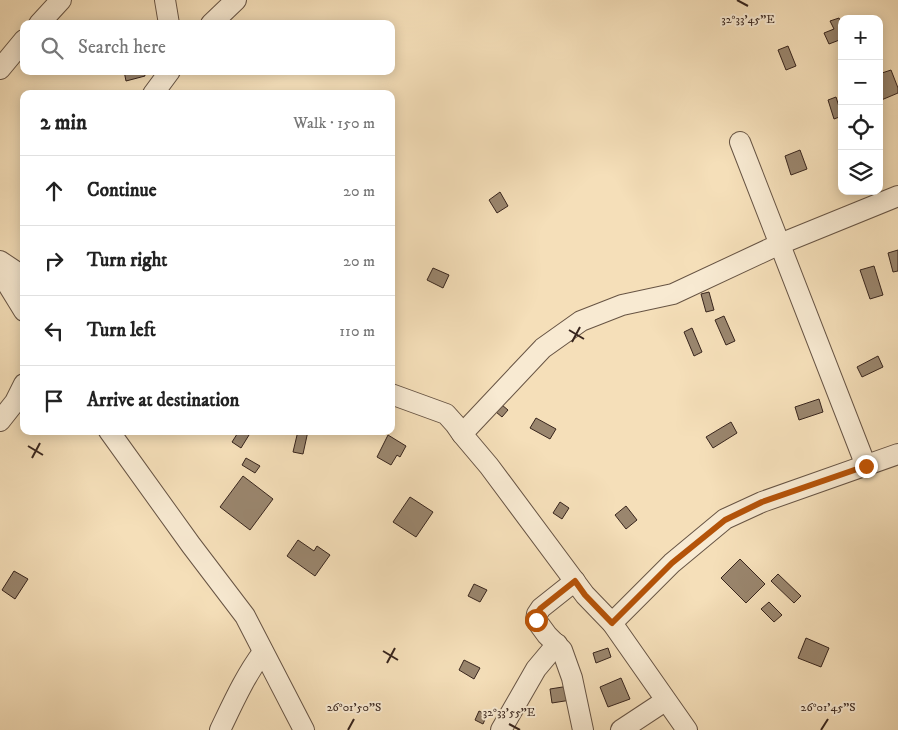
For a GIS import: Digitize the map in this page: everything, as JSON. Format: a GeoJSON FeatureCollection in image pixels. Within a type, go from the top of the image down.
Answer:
{"type":"FeatureCollection","features":[{"type":"Feature","properties":{"kind":"street"},"geometry":{"type":"LineString","coordinates":[[43,20],[61,0]]}},
{"type":"Feature","properties":{"kind":"street"},"geometry":{"type":"LineString","coordinates":[[166,0],[168,20]]}},
{"type":"Feature","properties":{"kind":"street"},"geometry":{"type":"LineString","coordinates":[[215,20],[236,0]]}},
{"type":"Feature","properties":{"kind":"street"},"geometry":{"type":"LineString","coordinates":[[0,69],[20,45]]}},
{"type":"Feature","properties":{"kind":"street"},"geometry":{"type":"LineString","coordinates":[[156,90],[167,75]]}},
{"type":"Feature","properties":{"kind":"street"},"geometry":{"type":"LineString","coordinates":[[740,142],[866,466]]}},
{"type":"Feature","properties":{"kind":"street"},"geometry":{"type":"LineString","coordinates":[[462,434],[543,348],[581,321],[622,305],[673,294],[780,244],[898,196]]}},
{"type":"Feature","properties":{"kind":"street"},"geometry":{"type":"LineString","coordinates":[[0,261],[20,274]]}},
{"type":"Feature","properties":{"kind":"street"},"geometry":{"type":"LineString","coordinates":[[0,272],[20,304]]}},
{"type":"Feature","properties":{"kind":"street"},"geometry":{"type":"LineString","coordinates":[[395,395],[446,414],[489,466],[585,595],[612,623],[687,730]]}},
{"type":"Feature","properties":{"kind":"street"},"geometry":{"type":"LineString","coordinates":[[0,421],[19,400]]}},
{"type":"Feature","properties":{"kind":"street"},"geometry":{"type":"LineString","coordinates":[[112,435],[190,545],[245,616],[304,730]]}},
{"type":"Feature","properties":{"kind":"street"},"geometry":{"type":"LineString","coordinates":[[612,623],[672,563],[725,520],[762,502],[898,454]]}},
{"type":"Feature","properties":{"kind":"street"},"geometry":{"type":"LineString","coordinates":[[575,581],[541,608],[536,614],[536,620],[546,635],[562,650],[570,671],[583,730]]}},
{"type":"Feature","properties":{"kind":"street"},"geometry":{"type":"LineString","coordinates":[[501,730],[536,669],[557,644]]}},
{"type":"Feature","properties":{"kind":"street"},"geometry":{"type":"LineString","coordinates":[[220,730],[244,682],[263,652]]}},
{"type":"Feature","properties":{"kind":"street"},"geometry":{"type":"LineString","coordinates":[[620,730],[665,701]]}},
{"type":"Feature","properties":{"kind":"building"},"geometry":{"type":"Polygon","coordinates":[[[838,18],[838,41],[829,44],[824,33],[834,29],[830,21],[838,18]]]}},
{"type":"Feature","properties":{"kind":"building"},"geometry":{"type":"Polygon","coordinates":[[[788,46],[796,66],[786,70],[778,50],[788,46]]]}},
{"type":"Feature","properties":{"kind":"building"},"geometry":{"type":"Polygon","coordinates":[[[891,70],[898,93],[883,99],[883,73],[891,70]]]}},
{"type":"Feature","properties":{"kind":"building"},"geometry":{"type":"Polygon","coordinates":[[[125,75],[145,75],[145,76],[126,81],[125,75]]]}},
{"type":"Feature","properties":{"kind":"building"},"geometry":{"type":"Polygon","coordinates":[[[836,97],[838,118],[834,119],[828,100],[836,97]]]}},
{"type":"Feature","properties":{"kind":"building"},"geometry":{"type":"Polygon","coordinates":[[[800,150],[807,169],[791,175],[785,156],[800,150]]]}},
{"type":"Feature","properties":{"kind":"building"},"geometry":{"type":"Polygon","coordinates":[[[500,192],[508,206],[497,213],[489,200],[500,192]]]}},
{"type":"Feature","properties":{"kind":"building"},"geometry":{"type":"Polygon","coordinates":[[[898,250],[898,271],[893,272],[888,253],[898,250]]]}},
{"type":"Feature","properties":{"kind":"building"},"geometry":{"type":"Polygon","coordinates":[[[874,266],[883,295],[870,299],[860,270],[874,266]]]}},
{"type":"Feature","properties":{"kind":"building"},"geometry":{"type":"Polygon","coordinates":[[[433,268],[449,275],[443,288],[427,280],[433,268]]]}},
{"type":"Feature","properties":{"kind":"building"},"geometry":{"type":"Polygon","coordinates":[[[709,292],[714,310],[706,312],[701,294],[709,292]]]}},
{"type":"Feature","properties":{"kind":"building"},"geometry":{"type":"Polygon","coordinates":[[[724,316],[735,341],[726,345],[715,320],[724,316]]]}},
{"type":"Feature","properties":{"kind":"building"},"geometry":{"type":"Polygon","coordinates":[[[692,328],[702,352],[694,356],[684,332],[692,328]]]}},
{"type":"Feature","properties":{"kind":"building"},"geometry":{"type":"Polygon","coordinates":[[[878,356],[883,367],[862,377],[857,367],[878,356]]]}},
{"type":"Feature","properties":{"kind":"building"},"geometry":{"type":"Polygon","coordinates":[[[819,399],[823,412],[799,420],[795,407],[819,399]]]}},
{"type":"Feature","properties":{"kind":"building"},"geometry":{"type":"Polygon","coordinates":[[[502,405],[508,410],[502,417],[496,412],[502,405]]]}},
{"type":"Feature","properties":{"kind":"building"},"geometry":{"type":"Polygon","coordinates":[[[536,418],[556,429],[550,439],[530,428],[536,418]]]}},
{"type":"Feature","properties":{"kind":"building"},"geometry":{"type":"Polygon","coordinates":[[[731,422],[737,433],[713,448],[706,437],[731,422]]]}},
{"type":"Feature","properties":{"kind":"building"},"geometry":{"type":"Polygon","coordinates":[[[236,435],[249,435],[241,448],[232,442],[236,435]]]}},
{"type":"Feature","properties":{"kind":"building"},"geometry":{"type":"Polygon","coordinates":[[[297,435],[307,435],[303,454],[293,452],[297,435]]]}},
{"type":"Feature","properties":{"kind":"building"},"geometry":{"type":"Polygon","coordinates":[[[388,435],[406,446],[400,457],[397,455],[391,465],[377,457],[388,435]]]}},
{"type":"Feature","properties":{"kind":"building"},"geometry":{"type":"Polygon","coordinates":[[[246,458],[260,466],[255,473],[242,465],[246,458]]]}},
{"type":"Feature","properties":{"kind":"building"},"geometry":{"type":"Polygon","coordinates":[[[243,476],[273,499],[250,530],[220,507],[243,476]]]}},
{"type":"Feature","properties":{"kind":"building"},"geometry":{"type":"Polygon","coordinates":[[[410,497],[433,512],[416,537],[393,522],[410,497]]]}},
{"type":"Feature","properties":{"kind":"building"},"geometry":{"type":"Polygon","coordinates":[[[560,502],[569,508],[562,519],[553,513],[560,502]]]}},
{"type":"Feature","properties":{"kind":"building"},"geometry":{"type":"Polygon","coordinates":[[[626,506],[637,520],[626,529],[615,515],[626,506]]]}},
{"type":"Feature","properties":{"kind":"building"},"geometry":{"type":"Polygon","coordinates":[[[298,540],[314,551],[317,546],[330,555],[315,576],[287,556],[298,540]]]}},
{"type":"Feature","properties":{"kind":"building"},"geometry":{"type":"Polygon","coordinates":[[[740,559],[765,584],[746,603],[721,578],[740,559]]]}},
{"type":"Feature","properties":{"kind":"building"},"geometry":{"type":"Polygon","coordinates":[[[14,571],[28,579],[15,599],[2,590],[14,571]]]}},
{"type":"Feature","properties":{"kind":"building"},"geometry":{"type":"Polygon","coordinates":[[[778,574],[801,596],[794,603],[771,581],[778,574]]]}},
{"type":"Feature","properties":{"kind":"building"},"geometry":{"type":"Polygon","coordinates":[[[474,584],[487,590],[480,602],[468,596],[474,584]]]}},
{"type":"Feature","properties":{"kind":"building"},"geometry":{"type":"Polygon","coordinates":[[[769,602],[782,615],[774,622],[761,609],[769,602]]]}},
{"type":"Feature","properties":{"kind":"building"},"geometry":{"type":"Polygon","coordinates":[[[806,638],[829,648],[821,667],[798,658],[806,638]]]}},
{"type":"Feature","properties":{"kind":"building"},"geometry":{"type":"Polygon","coordinates":[[[608,648],[611,657],[596,663],[593,653],[608,648]]]}},
{"type":"Feature","properties":{"kind":"building"},"geometry":{"type":"Polygon","coordinates":[[[464,660],[480,668],[474,679],[459,670],[464,660]]]}},
{"type":"Feature","properties":{"kind":"building"},"geometry":{"type":"Polygon","coordinates":[[[621,678],[630,699],[608,707],[600,687],[621,678]]]}},
{"type":"Feature","properties":{"kind":"building"},"geometry":{"type":"Polygon","coordinates":[[[569,686],[571,700],[552,703],[550,689],[569,686]]]}},
{"type":"Feature","properties":{"kind":"building"},"geometry":{"type":"Polygon","coordinates":[[[479,711],[487,715],[483,724],[475,720],[479,711]]]}},
{"type":"Feature","properties":{"kind":"route"},"geometry":{"type":"LineString","coordinates":[[536,620],[536,614],[541,608],[575,581],[585,595],[612,623],[672,563],[725,520],[762,502],[866,466]]}}]}
